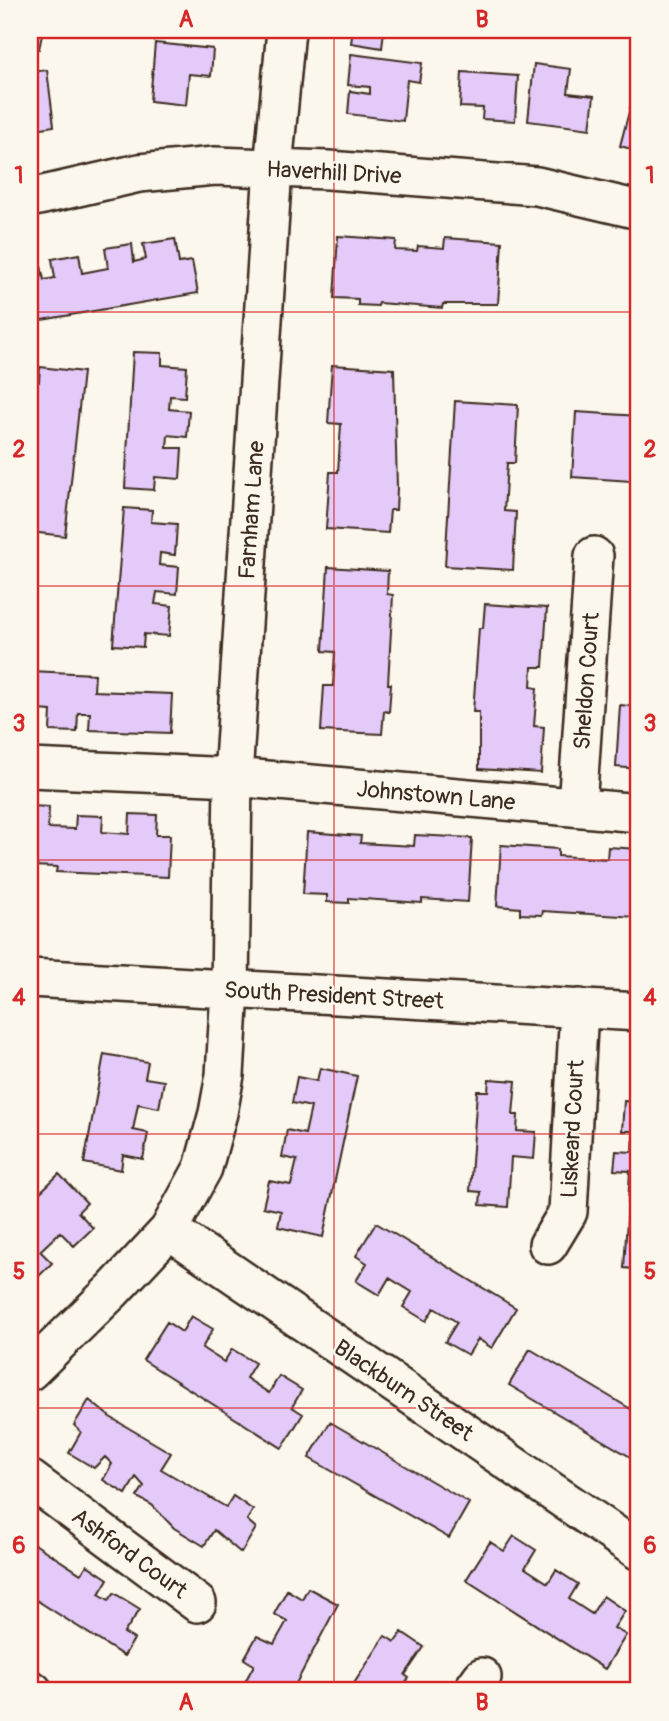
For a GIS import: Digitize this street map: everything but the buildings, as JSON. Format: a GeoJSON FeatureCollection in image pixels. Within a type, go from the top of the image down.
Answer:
{"type":"FeatureCollection","features":[{"type":"Feature","properties":{"kind":"street","name":"Farnham Lane"},"geometry":{"type":"LineString","coordinates":[[30,1371],[113,1290],[169,1230],[194,1188],[211,1146],[225,1075],[230,990],[233,777],[273,168],[286,30]]}},
{"type":"Feature","properties":{"kind":"street","name":"Haverhill Drive"},"geometry":{"type":"LineString","coordinates":[[30,198],[139,173],[215,166],[537,186],[639,210]]}},
{"type":"Feature","properties":{"kind":"street","name":"Sheldon Court"},"geometry":{"type":"LineString","coordinates":[[577,807],[594,556]]}},
{"type":"Feature","properties":{"kind":"street","name":"Johnstown Lane"},"geometry":{"type":"LineString","coordinates":[[30,768],[233,777],[639,813]]}},
{"type":"Feature","properties":{"kind":"street","name":"South President Street"},"geometry":{"type":"LineString","coordinates":[[30,978],[639,1012]]}},
{"type":"Feature","properties":{"kind":"street","name":"Liskeard Court"},"geometry":{"type":"LineString","coordinates":[[548,1245],[568,1212],[579,1008]]}},
{"type":"Feature","properties":{"kind":"street","name":"Blackburn Street"},"geometry":{"type":"LineString","coordinates":[[169,1230],[639,1550]]}},
{"type":"Feature","properties":{"kind":"street","name":"Ashford Court"},"geometry":{"type":"LineString","coordinates":[[30,1479],[197,1602]]}}]}
